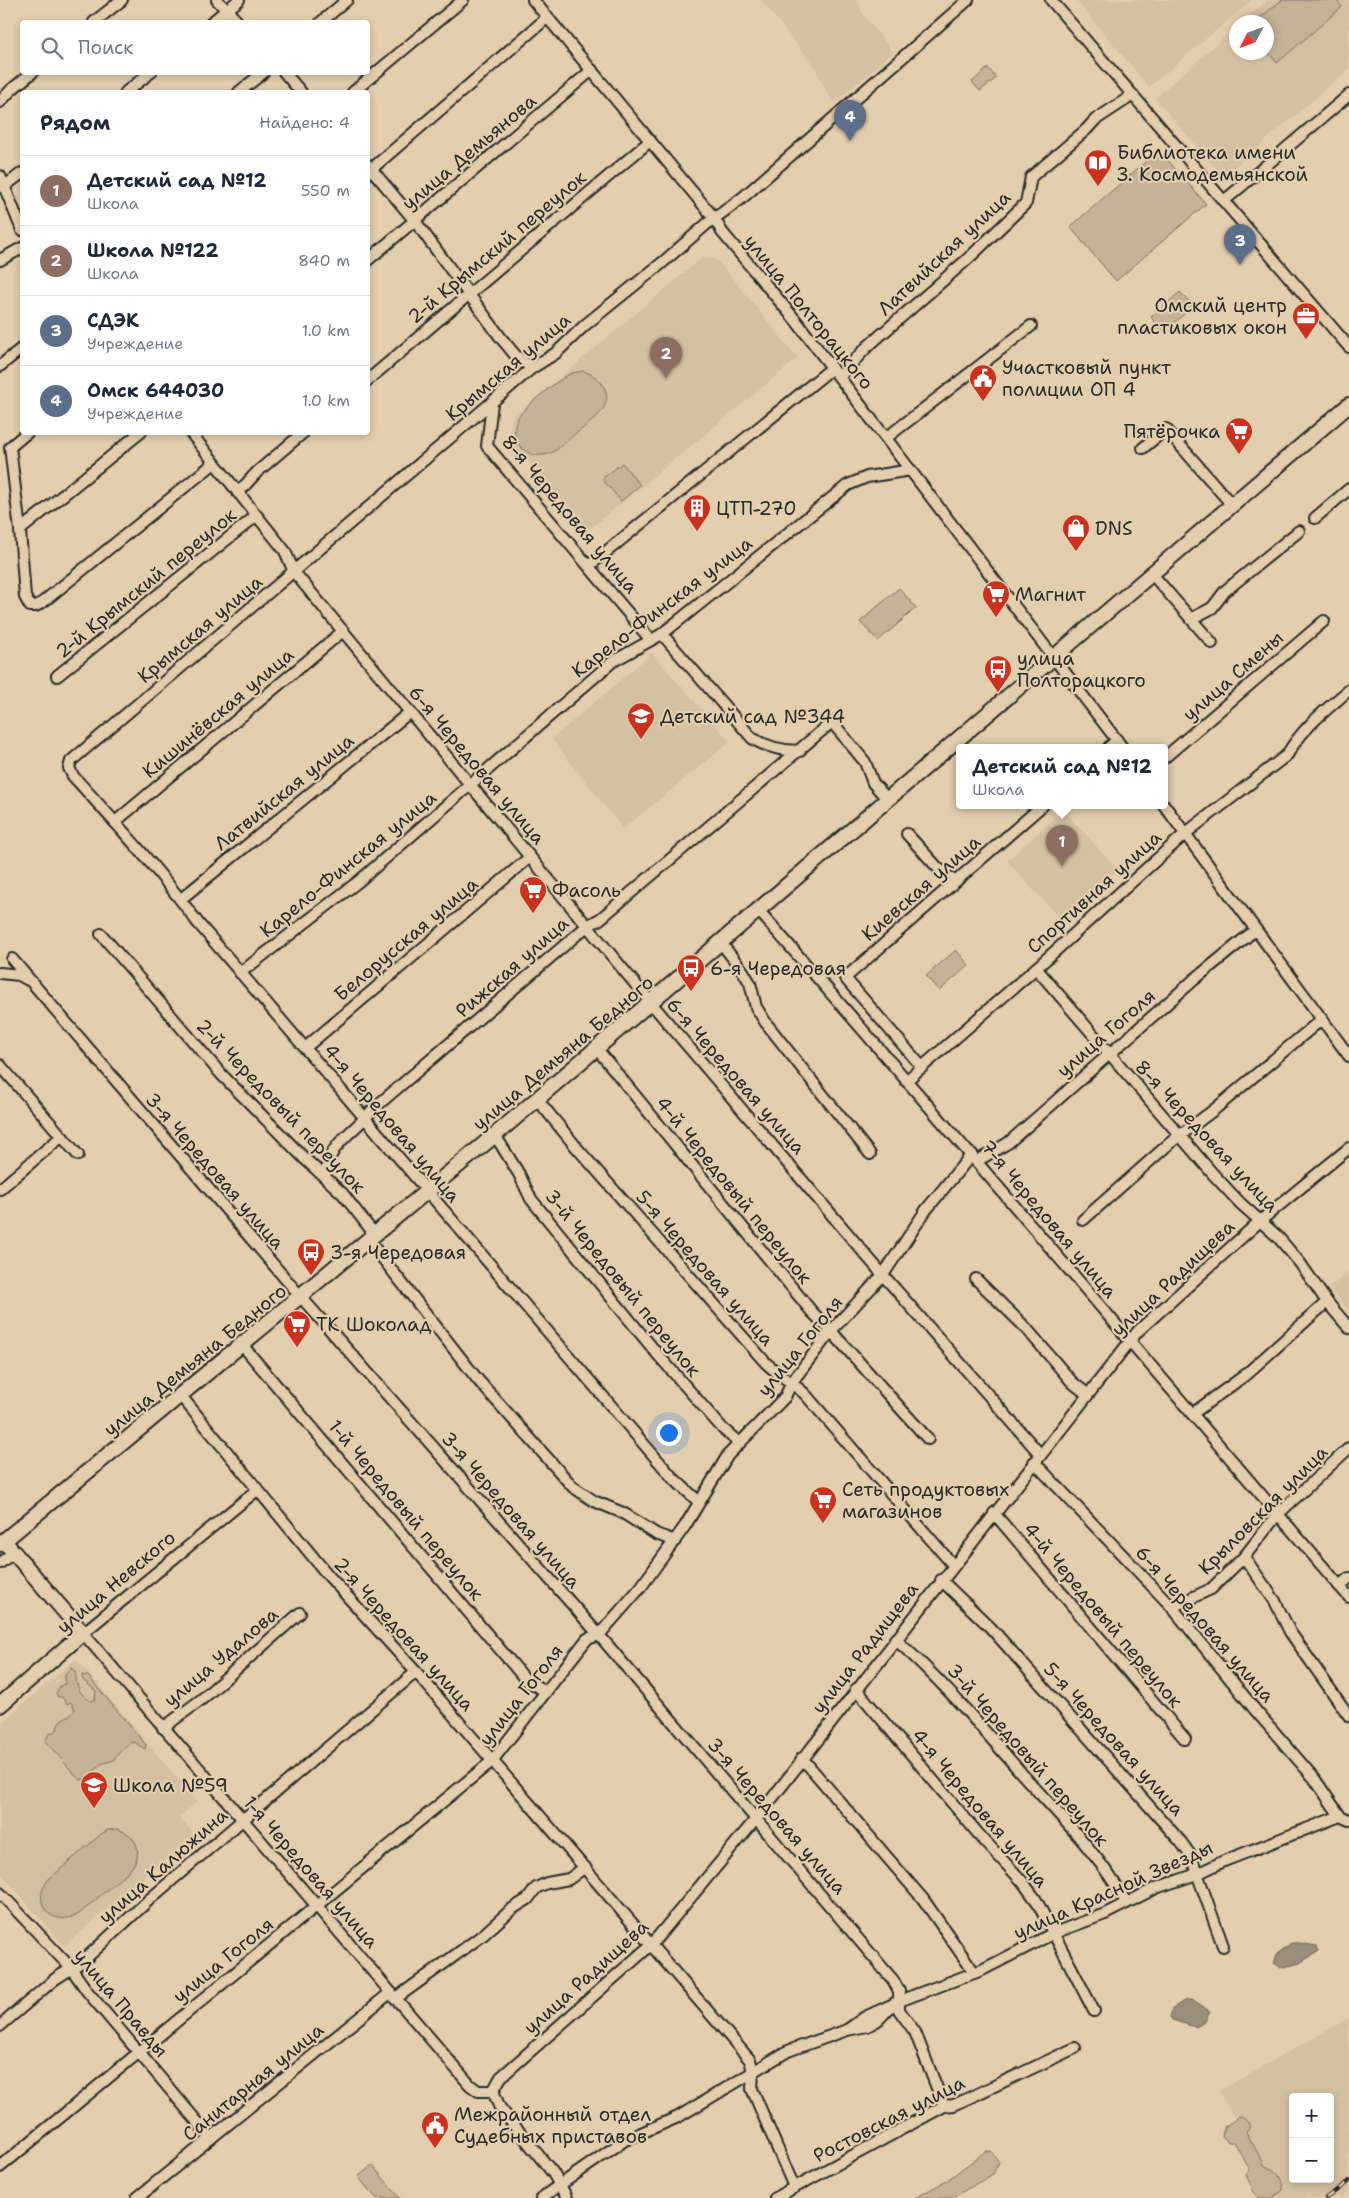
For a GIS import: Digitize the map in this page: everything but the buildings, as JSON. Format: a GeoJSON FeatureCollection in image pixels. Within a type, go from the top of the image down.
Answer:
{"type":"FeatureCollection","features":[{"type":"Feature","properties":{"kind":"main road","name":"улица Демьяна Бедного"},"geometry":{"type":"LineString","coordinates":[[2,1543],[243,1346],[537,1100],[1349,405]]}},
{"type":"Feature","properties":{"kind":"main road","name":"1-я Чередовая улица"},"geometry":{"type":"LineString","coordinates":[[2,1543],[14,1552],[83,1633]]}},
{"type":"Feature","properties":{"kind":"main road","name":"улица Невского"},"geometry":{"type":"LineString","coordinates":[[0,1705],[83,1633]]}},
{"type":"Feature","properties":{"kind":"street"},"geometry":{"type":"LineString","coordinates":[[97,20],[122,0]]}},
{"type":"Feature","properties":{"kind":"street"},"geometry":{"type":"LineString","coordinates":[[217,0],[236,20]]}},
{"type":"Feature","properties":{"kind":"street"},"geometry":{"type":"LineString","coordinates":[[215,20],[239,0]]}},
{"type":"Feature","properties":{"kind":"street"},"geometry":{"type":"LineString","coordinates":[[323,20],[347,0]]}},
{"type":"Feature","properties":{"kind":"street"},"geometry":{"type":"LineString","coordinates":[[355,90],[463,0]]}},
{"type":"Feature","properties":{"kind":"street","name":"Крымская улица"},"geometry":{"type":"LineString","coordinates":[[71,761],[532,368],[556,353],[585,325],[761,182],[968,0]]}},
{"type":"Feature","properties":{"kind":"street"},"geometry":{"type":"LineString","coordinates":[[1051,0],[1349,347]]}},
{"type":"Feature","properties":{"kind":"street","name":"улица Полторацкого"},"geometry":{"type":"LineString","coordinates":[[538,2],[548,17],[715,218],[722,232],[797,322],[1120,744]]}},
{"type":"Feature","properties":{"kind":"street"},"geometry":{"type":"LineString","coordinates":[[370,168],[548,17]]}},
{"type":"Feature","properties":{"kind":"street","name":"улица Демьянова"},"geometry":{"type":"LineString","coordinates":[[370,258],[592,70]]}},
{"type":"Feature","properties":{"kind":"street"},"geometry":{"type":"LineString","coordinates":[[0,102],[28,75]]}},
{"type":"Feature","properties":{"kind":"street"},"geometry":{"type":"LineString","coordinates":[[128,90],[146,75]]}},
{"type":"Feature","properties":{"kind":"street"},"geometry":{"type":"LineString","coordinates":[[242,90],[260,75]]}},
{"type":"Feature","properties":{"kind":"street"},"geometry":{"type":"LineString","coordinates":[[287,75],[299,90]]}},
{"type":"Feature","properties":{"kind":"street","name":"Латвийская улица"},"geometry":{"type":"LineString","coordinates":[[839,377],[867,347],[971,256],[1026,203],[1031,177],[1095,120],[1133,95]]}},
{"type":"Feature","properties":{"kind":"street"},"geometry":{"type":"LineString","coordinates":[[1224,200],[1349,95]]}},
{"type":"Feature","properties":{"kind":"street","name":"2-й Крымский переулок"},"geometry":{"type":"LineString","coordinates":[[370,378],[650,141]]}},
{"type":"Feature","properties":{"kind":"street"},"geometry":{"type":"LineString","coordinates":[[370,170],[414,221],[468,295],[516,356],[532,368]]}},
{"type":"Feature","properties":{"kind":"street"},"geometry":{"type":"LineString","coordinates":[[5,186],[20,175]]}},
{"type":"Feature","properties":{"kind":"street"},"geometry":{"type":"LineString","coordinates":[[0,176],[20,225]]}},
{"type":"Feature","properties":{"kind":"street"},"geometry":{"type":"LineString","coordinates":[[0,260],[20,249]]}},
{"type":"Feature","properties":{"kind":"street"},"geometry":{"type":"LineString","coordinates":[[886,438],[1030,326]]}},
{"type":"Feature","properties":{"kind":"street"},"geometry":{"type":"LineString","coordinates":[[0,366],[20,350]]}},
{"type":"Feature","properties":{"kind":"street"},"geometry":{"type":"LineString","coordinates":[[590,565],[832,368]]}},
{"type":"Feature","properties":{"kind":"street","name":"8-я Чередовая улица"},"geometry":{"type":"LineString","coordinates":[[492,403],[487,446],[590,565],[650,639]]}},
{"type":"Feature","properties":{"kind":"street"},"geometry":{"type":"LineString","coordinates":[[1143,448],[1166,429],[1232,505]]}},
{"type":"Feature","properties":{"kind":"street"},"geometry":{"type":"LineString","coordinates":[[24,435],[10,447],[26,597],[30,606],[36,606],[43,602],[213,464]]}},
{"type":"Feature","properties":{"kind":"street"},"geometry":{"type":"LineString","coordinates":[[20,530],[137,435]]}},
{"type":"Feature","properties":{"kind":"street","name":"6-я Чередовая улица"},"geometry":{"type":"LineString","coordinates":[[192,435],[213,464],[285,551],[294,572],[651,1003],[883,1275],[1040,1454]]}},
{"type":"Feature","properties":{"kind":"street","name":"2-й Крымский переулок"},"geometry":{"type":"LineString","coordinates":[[238,493],[257,472],[300,435]]}},
{"type":"Feature","properties":{"kind":"street","name":"Карело-Финская улица"},"geometry":{"type":"LineString","coordinates":[[240,973],[359,881],[612,662],[650,639],[662,634],[848,485],[867,476],[911,470]]}},
{"type":"Feature","properties":{"kind":"street"},"geometry":{"type":"LineString","coordinates":[[1315,518],[1349,489]]}},
{"type":"Feature","properties":{"kind":"street","name":"2-й Крымский переулок"},"geometry":{"type":"LineString","coordinates":[[57,676],[256,516]]}},
{"type":"Feature","properties":{"kind":"street"},"geometry":{"type":"LineString","coordinates":[[1192,619],[1212,608],[1225,590],[1299,531]]}},
{"type":"Feature","properties":{"kind":"street"},"geometry":{"type":"LineString","coordinates":[[1152,574],[1212,643]]}},
{"type":"Feature","properties":{"kind":"street","name":"улица Смены"},"geometry":{"type":"LineString","coordinates":[[1168,755],[1324,621]]}},
{"type":"Feature","properties":{"kind":"street","name":"Кишинёвская улица"},"geometry":{"type":"LineString","coordinates":[[115,822],[343,631]]}},
{"type":"Feature","properties":{"kind":"street"},"geometry":{"type":"LineString","coordinates":[[662,634],[752,738],[767,746],[800,751]]}},
{"type":"Feature","properties":{"kind":"street","name":"Спортивная улица"},"geometry":{"type":"LineString","coordinates":[[906,1081],[1036,968],[1186,833],[1287,755],[1294,742],[1315,719],[1349,690]]}},
{"type":"Feature","properties":{"kind":"street","name":"Латвийская улица"},"geometry":{"type":"LineString","coordinates":[[181,899],[410,712]]}},
{"type":"Feature","properties":{"kind":"street","name":"Рижская улица"},"geometry":{"type":"LineString","coordinates":[[325,1176],[329,1158],[338,1144],[373,1109],[587,926],[600,919],[832,722],[864,762],[874,782],[888,800]]}},
{"type":"Feature","properties":{"kind":"street","name":"4-я Чередовая улица"},"geometry":{"type":"LineString","coordinates":[[71,761],[69,768],[73,776],[181,899],[198,923],[240,973],[672,1477],[699,1502]]}},
{"type":"Feature","properties":{"kind":"street","name":"Киевская улица"},"geometry":{"type":"LineString","coordinates":[[922,1067],[845,978],[1038,809]]}},
{"type":"Feature","properties":{"kind":"street"},"geometry":{"type":"LineString","coordinates":[[1167,809],[1349,1056]]}},
{"type":"Feature","properties":{"kind":"street"},"geometry":{"type":"LineString","coordinates":[[907,834],[938,868],[955,882]]}},
{"type":"Feature","properties":{"kind":"street","name":"Белорусская улица"},"geometry":{"type":"LineString","coordinates":[[305,1048],[530,857]]}},
{"type":"Feature","properties":{"kind":"street","name":"7-я Чередовая улица"},"geometry":{"type":"LineString","coordinates":[[759,911],[974,1157],[1349,1597]]}},
{"type":"Feature","properties":{"kind":"street","name":"улица Гоголя"},"geometry":{"type":"LineString","coordinates":[[0,2167],[138,2051],[492,1761],[587,1639],[599,1636],[620,1613],[675,1541],[720,1466],[738,1442],[785,1396],[792,1382],[831,1331],[883,1275],[926,1210],[974,1157],[1008,1143],[1108,1054],[1255,930]]}},
{"type":"Feature","properties":{"kind":"street","name":"2-й Чередовый переулок"},"geometry":{"type":"LineString","coordinates":[[101,934],[221,1074],[304,1158],[343,1194],[372,1238],[478,1380],[573,1487],[594,1501],[623,1513],[656,1534],[675,1541]]}},
{"type":"Feature","properties":{"kind":"street"},"geometry":{"type":"LineString","coordinates":[[721,943],[750,982],[756,1007],[766,1023],[870,1154]]}},
{"type":"Feature","properties":{"kind":"street","name":"3-я Чередовая улица"},"geometry":{"type":"LineString","coordinates":[[12,959],[301,1297],[599,1636],[894,1980],[899,1991],[896,2003],[915,2032],[944,2106]]}},
{"type":"Feature","properties":{"kind":"street","name":"8-я Чередовая улица"},"geometry":{"type":"LineString","coordinates":[[1036,968],[1108,1054],[1233,1196],[1300,1263],[1327,1302],[1349,1328]]}},
{"type":"Feature","properties":{"kind":"street"},"geometry":{"type":"LineString","coordinates":[[0,973],[19,975],[31,982]]}},
{"type":"Feature","properties":{"kind":"street"},"geometry":{"type":"LineString","coordinates":[[1083,1220],[1322,1019]]}},
{"type":"Feature","properties":{"kind":"street","name":"4-й Чередовый переулок"},"geometry":{"type":"LineString","coordinates":[[596,1049],[812,1312],[928,1439]]}},
{"type":"Feature","properties":{"kind":"street"},"geometry":{"type":"LineString","coordinates":[[0,1065],[78,1154]]}},
{"type":"Feature","properties":{"kind":"street","name":"5-я Чередовая улица"},"geometry":{"type":"LineString","coordinates":[[537,1100],[765,1362],[776,1373],[792,1382],[805,1394],[953,1565]]}},
{"type":"Feature","properties":{"kind":"street","name":"3-й Чередовый переулок"},"geometry":{"type":"LineString","coordinates":[[495,1135],[531,1200],[659,1356],[723,1429],[738,1442]]}},
{"type":"Feature","properties":{"kind":"street"},"geometry":{"type":"LineString","coordinates":[[0,1189],[62,1136]]}},
{"type":"Feature","properties":{"kind":"street","name":"улица Радищева"},"geometry":{"type":"LineString","coordinates":[[493,2091],[501,2076],[652,1945],[756,1819],[1129,1341],[1169,1301],[1260,1221],[1349,1148]]}},
{"type":"Feature","properties":{"kind":"street"},"geometry":{"type":"LineString","coordinates":[[976,1279],[1026,1328],[1072,1382],[1087,1394]]}},
{"type":"Feature","properties":{"kind":"street"},"geometry":{"type":"LineString","coordinates":[[1192,1414],[1244,1376],[1327,1302]]}},
{"type":"Feature","properties":{"kind":"street","name":"1-й Чередовый переулок"},"geometry":{"type":"LineString","coordinates":[[243,1346],[522,1675],[535,1687],[546,1692]]}},
{"type":"Feature","properties":{"kind":"street","name":"2-я Чередовая улица"},"geometry":{"type":"LineString","coordinates":[[181,1396],[256,1490],[327,1574],[416,1672],[750,2060],[753,2072],[752,2089],[794,2187]]}},
{"type":"Feature","properties":{"kind":"street","name":"Крыловская улица"},"geometry":{"type":"LineString","coordinates":[[1172,1607],[1211,1590],[1244,1557],[1278,1515],[1349,1448]]}},
{"type":"Feature","properties":{"kind":"street","name":"6-я Чередовая улица"},"geometry":{"type":"LineString","coordinates":[[1034,1462],[1172,1607],[1256,1711],[1314,1778],[1344,1818]]}},
{"type":"Feature","properties":{"kind":"street","name":"улица Невского"},"geometry":{"type":"LineString","coordinates":[[83,1633],[256,1490]]}},
{"type":"Feature","properties":{"kind":"street","name":"4-й Чередовый переулок"},"geometry":{"type":"LineString","coordinates":[[994,1513],[1185,1739]]}},
{"type":"Feature","properties":{"kind":"street"},"geometry":{"type":"LineString","coordinates":[[0,1563],[14,1552]]}},
{"type":"Feature","properties":{"kind":"street"},"geometry":{"type":"LineString","coordinates":[[1244,1557],[1275,1601],[1290,1632],[1349,1716]]}},
{"type":"Feature","properties":{"kind":"street"},"geometry":{"type":"LineString","coordinates":[[1339,1586],[1349,1578]]}},
{"type":"Feature","properties":{"kind":"street","name":"5-я Чередовая улица"},"geometry":{"type":"LineString","coordinates":[[941,1580],[990,1627],[1181,1842],[1191,1856],[1223,1946]]}},
{"type":"Feature","properties":{"kind":"street","name":"улица Удалова"},"geometry":{"type":"LineString","coordinates":[[163,1728],[202,1699],[300,1613]]}},
{"type":"Feature","properties":{"kind":"street","name":"1-я Чередовая улица"},"geometry":{"type":"LineString","coordinates":[[83,1633],[470,2085],[478,2091],[493,2091]]}},
{"type":"Feature","properties":{"kind":"street","name":"3-й Чередовый переулок"},"geometry":{"type":"LineString","coordinates":[[895,1639],[936,1677],[1079,1837],[1102,1866],[1126,1902]]}},
{"type":"Feature","properties":{"kind":"street","name":"улица Калюжина"},"geometry":{"type":"LineString","coordinates":[[0,2026],[71,1968],[92,1954],[151,1898],[416,1672]]}},
{"type":"Feature","properties":{"kind":"street","name":"4-я Чередовая улица"},"geometry":{"type":"LineString","coordinates":[[856,1689],[981,1837],[1022,1881],[1036,1900],[1094,2011]]}},
{"type":"Feature","properties":{"kind":"street"},"geometry":{"type":"LineString","coordinates":[[802,1758],[923,1899],[974,1972]]}},
{"type":"Feature","properties":{"kind":"street","name":"улица Красной Звезды"},"geometry":{"type":"LineString","coordinates":[[541,2198],[625,2140],[678,2117],[788,2051],[873,2023],[896,2003],[992,1965],[1054,1933],[1105,1914],[1156,1888],[1197,1874],[1224,1861],[1344,1818]]}},
{"type":"Feature","properties":{"kind":"street","name":"Санитарная улица"},"geometry":{"type":"LineString","coordinates":[[137,2198],[392,1996],[484,1934],[512,1909],[528,1900],[536,1888],[547,1883],[569,1879],[584,1867]]}},
{"type":"Feature","properties":{"kind":"street","name":"улица Правды"},"geometry":{"type":"LineString","coordinates":[[0,1893],[71,1968],[87,1991],[211,2138]]}},
{"type":"Feature","properties":{"kind":"street","name":"Ростовская улица"},"geometry":{"type":"LineString","coordinates":[[775,2198],[944,2106],[954,2105],[1075,2048]]}},
{"type":"Feature","properties":{"kind":"street"},"geometry":{"type":"LineString","coordinates":[[493,2091],[500,2108],[553,2173],[567,2198]]}},
{"type":"Feature","properties":{"kind":"shaded area"},"geometry":{"type":"Polygon","coordinates":[[[761,0],[858,0],[862,13],[893,52],[835,103],[827,93],[815,67],[761,0]]]}},
{"type":"Feature","properties":{"kind":"shaded area"},"geometry":{"type":"Polygon","coordinates":[[[1076,0],[1252,0],[1234,15],[1229,15],[1229,19],[1149,87],[1076,0]]]}},
{"type":"Feature","properties":{"kind":"shaded area"},"geometry":{"type":"Polygon","coordinates":[[[1268,0],[1349,0],[1349,69],[1223,177],[1155,98],[1229,33],[1229,60],[1274,60],[1274,15],[1250,15],[1268,0]]]}},
{"type":"Feature","properties":{"kind":"shaded area"},"geometry":{"type":"Polygon","coordinates":[[[1282,0],[1336,0],[1342,7],[1277,63],[1274,59],[1274,15],[1264,15],[1282,0]]]}},
{"type":"Feature","properties":{"kind":"shaded area"},"geometry":{"type":"Polygon","coordinates":[[[988,68],[996,78],[980,91],[972,82],[988,68]]]}},
{"type":"Feature","properties":{"kind":"shaded area"},"geometry":{"type":"Polygon","coordinates":[[[1159,150],[1206,204],[1116,281],[1070,227],[1159,150]]]}},
{"type":"Feature","properties":{"kind":"shaded area"},"geometry":{"type":"Polygon","coordinates":[[[703,257],[717,260],[798,358],[587,531],[509,439],[512,418],[703,257]]]}},
{"type":"Feature","properties":{"kind":"shaded area"},"geometry":{"type":"Polygon","coordinates":[[[1180,292],[1191,303],[1191,308],[1166,330],[1160,330],[1151,317],[1180,292]]]}},
{"type":"Feature","properties":{"kind":"shaded area"},"geometry":{"type":"Polygon","coordinates":[[[583,371],[595,377],[606,391],[606,403],[603,409],[590,423],[552,452],[537,455],[524,450],[517,442],[515,435],[517,420],[520,415],[533,401],[559,381],[572,373],[583,371]]]}},
{"type":"Feature","properties":{"kind":"shaded area"},"geometry":{"type":"Polygon","coordinates":[[[622,463],[640,485],[621,501],[602,479],[622,463]]]}},
{"type":"Feature","properties":{"kind":"shaded area"},"geometry":{"type":"Polygon","coordinates":[[[899,588],[916,608],[878,641],[860,622],[899,588]]]}},
{"type":"Feature","properties":{"kind":"shaded area","name":"Детский сад №344"},"geometry":{"type":"Polygon","coordinates":[[[652,653],[730,742],[623,829],[552,739],[652,653]]]}},
{"type":"Feature","properties":{"kind":"shaded area"},"geometry":{"type":"Polygon","coordinates":[[[1063,810],[1118,870],[1062,921],[1007,861],[1063,810]]]}},
{"type":"Feature","properties":{"kind":"shaded area"},"geometry":{"type":"Polygon","coordinates":[[[956,950],[969,965],[939,991],[926,976],[956,950]]]}},
{"type":"Feature","properties":{"kind":"shaded area"},"geometry":{"type":"Polygon","coordinates":[[[1349,1271],[1349,1311],[1329,1288],[1349,1271]]]}},
{"type":"Feature","properties":{"kind":"shaded area","name":"Школа №59"},"geometry":{"type":"Polygon","coordinates":[[[76,1659],[197,1802],[179,1817],[194,1834],[64,1946],[0,1872],[0,1724],[76,1659]]]}},
{"type":"Feature","properties":{"kind":"shaded area"},"geometry":{"type":"Polygon","coordinates":[[[71,1668],[75,1671],[80,1692],[91,1701],[95,1699],[96,1691],[83,1680],[82,1675],[88,1676],[146,1745],[145,1749],[134,1742],[125,1746],[114,1760],[101,1764],[88,1778],[80,1780],[45,1741],[49,1734],[57,1730],[60,1722],[75,1710],[71,1702],[67,1704],[56,1693],[60,1686],[65,1684],[65,1675],[71,1668]]]}},
{"type":"Feature","properties":{"kind":"shaded area"},"geometry":{"type":"Polygon","coordinates":[[[117,1829],[130,1836],[137,1845],[137,1857],[130,1870],[79,1914],[69,1918],[52,1916],[46,1911],[41,1897],[43,1888],[49,1879],[100,1835],[108,1830],[117,1829]]]}},
{"type":"Feature","properties":{"kind":"shaded area"},"geometry":{"type":"Polygon","coordinates":[[[1291,1943],[1317,1946],[1319,1951],[1300,1963],[1281,1968],[1274,1963],[1277,1954],[1291,1943]]]}},
{"type":"Feature","properties":{"kind":"shaded area"},"geometry":{"type":"Polygon","coordinates":[[[1187,2000],[1192,2000],[1210,2012],[1204,2023],[1195,2027],[1172,2020],[1170,2017],[1174,2008],[1187,2000]]]}},
{"type":"Feature","properties":{"kind":"shaded area"},"geometry":{"type":"Polygon","coordinates":[[[1349,2018],[1349,2190],[1340,2198],[1280,2198],[1219,2091],[1349,2018]]]}},
{"type":"Feature","properties":{"kind":"shaded area"},"geometry":{"type":"Polygon","coordinates":[[[1239,2117],[1246,2119],[1248,2122],[1249,2129],[1246,2132],[1265,2166],[1272,2169],[1280,2178],[1283,2190],[1273,2198],[1259,2198],[1256,2196],[1246,2175],[1250,2170],[1234,2142],[1228,2142],[1222,2136],[1224,2127],[1239,2117]]]}},
{"type":"Feature","properties":{"kind":"shaded area"},"geometry":{"type":"Polygon","coordinates":[[[986,2151],[991,2151],[999,2162],[993,2174],[952,2198],[915,2198],[946,2181],[986,2151]]]}},
{"type":"Feature","properties":{"kind":"shaded area"},"geometry":{"type":"Polygon","coordinates":[[[372,2165],[400,2198],[376,2198],[358,2177],[372,2165]]]}},
{"type":"Feature","properties":{"kind":"railway"},"geometry":{"type":"LineString","coordinates":[[1326,2198],[1349,2181]]}},
{"type":"Feature","properties":{"kind":"place","name":"Омск 644030"},"geometry":{"type":"Point","coordinates":[850,141]}},
{"type":"Feature","properties":{"kind":"place","name":"Библиотека имени З. Космодемьянской"},"geometry":{"type":"Point","coordinates":[1098,187]}},
{"type":"Feature","properties":{"kind":"place","name":"СДЭК"},"geometry":{"type":"Point","coordinates":[1240,265]}},
{"type":"Feature","properties":{"kind":"place","name":"Омский центр пластиковых окон"},"geometry":{"type":"Point","coordinates":[1306,340]}},
{"type":"Feature","properties":{"kind":"place","name":"Школа №122"},"geometry":{"type":"Point","coordinates":[666,378]}},
{"type":"Feature","properties":{"kind":"place","name":"Участковый пункт полиции ОП 4"},"geometry":{"type":"Point","coordinates":[983,402]}},
{"type":"Feature","properties":{"kind":"place","name":"Пятёрочка"},"geometry":{"type":"Point","coordinates":[1239,455]}},
{"type":"Feature","properties":{"kind":"place","name":"ЦТП-270"},"geometry":{"type":"Point","coordinates":[697,532]}},
{"type":"Feature","properties":{"kind":"place","name":"DNS"},"geometry":{"type":"Point","coordinates":[1076,552]}},
{"type":"Feature","properties":{"kind":"place","name":"Магнит"},"geometry":{"type":"Point","coordinates":[996,618]}},
{"type":"Feature","properties":{"kind":"place","name":"улица Полторацкого"},"geometry":{"type":"Point","coordinates":[998,693]}},
{"type":"Feature","properties":{"kind":"place","name":"Детский сад №344"},"geometry":{"type":"Point","coordinates":[641,740]}},
{"type":"Feature","properties":{"kind":"place","name":"Детский сад №12"},"geometry":{"type":"Point","coordinates":[1062,866]}},
{"type":"Feature","properties":{"kind":"place","name":"Фасоль"},"geometry":{"type":"Point","coordinates":[533,914]}},
{"type":"Feature","properties":{"kind":"place","name":"6-я Чередовая"},"geometry":{"type":"Point","coordinates":[691,992]}},
{"type":"Feature","properties":{"kind":"place","name":"3-я Чередовая"},"geometry":{"type":"Point","coordinates":[311,1276]}},
{"type":"Feature","properties":{"kind":"place","name":"ТК Шоколад"},"geometry":{"type":"Point","coordinates":[297,1348]}},
{"type":"Feature","properties":{"kind":"place","name":"Сеть продуктовых магазинов"},"geometry":{"type":"Point","coordinates":[823,1524]}},
{"type":"Feature","properties":{"kind":"place","name":"Школа №59"},"geometry":{"type":"Point","coordinates":[94,1809]}},
{"type":"Feature","properties":{"kind":"place","name":"Межрайонный отдел Судебных приставов"},"geometry":{"type":"Point","coordinates":[435,2149]}}]}
